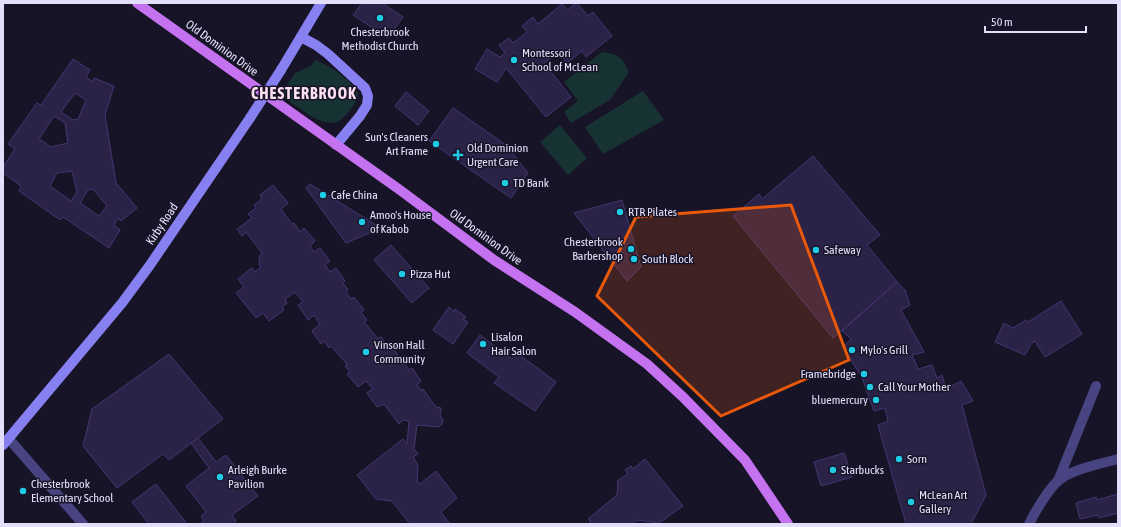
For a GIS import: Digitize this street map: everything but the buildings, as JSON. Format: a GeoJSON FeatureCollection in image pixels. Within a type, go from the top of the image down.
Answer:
{"type":"FeatureCollection","features":[{"type":"Feature","properties":{"kind":"main road","name":"Old Dominion Drive"},"geometry":{"type":"LineString","coordinates":[[137,3],[494,260],[575,312],[647,364],[683,397],[745,460],[788,524]]}},
{"type":"Feature","properties":{"kind":"main road","name":"Kirby Road"},"geometry":{"type":"LineString","coordinates":[[6,442],[122,303],[150,265],[250,118],[321,3]]}},
{"type":"Feature","properties":{"kind":"main road"},"geometry":{"type":"LineString","coordinates":[[301,37],[316,45],[328,54],[365,88],[368,96],[367,105],[360,116],[336,145]]}},
{"type":"Feature","properties":{"kind":"street"},"geometry":{"type":"LineString","coordinates":[[1029,524],[1047,495],[1058,481],[1096,386]]}},
{"type":"Feature","properties":{"kind":"street"},"geometry":{"type":"LineString","coordinates":[[6,442],[83,524]]}},
{"type":"Feature","properties":{"kind":"street"},"geometry":{"type":"LineString","coordinates":[[1058,481],[1069,474],[1118,459]]}},
{"type":"Feature","properties":{"kind":"highlighted area"},"geometry":{"type":"Polygon","coordinates":[[[791,205],[849,360],[721,416],[597,296],[636,217],[791,205]]]}},
{"type":"Feature","properties":{"kind":"green space"},"geometry":{"type":"Polygon","coordinates":[[[602,52],[616,55],[622,59],[629,72],[610,100],[571,123],[564,112],[578,101],[564,82],[602,52]]]}},
{"type":"Feature","properties":{"kind":"green space"},"geometry":{"type":"Polygon","coordinates":[[[315,60],[326,65],[339,74],[351,84],[358,93],[356,100],[350,109],[343,118],[337,122],[330,123],[320,121],[280,95],[295,73],[311,66],[315,60]]]}},
{"type":"Feature","properties":{"kind":"green space"},"geometry":{"type":"Polygon","coordinates":[[[643,91],[664,120],[603,154],[585,127],[643,91]]]}},
{"type":"Feature","properties":{"kind":"green space"},"geometry":{"type":"Polygon","coordinates":[[[560,125],[587,158],[568,175],[540,142],[560,125]]]}},
{"type":"Feature","properties":{"kind":"place","name":"Chesterbrook Methodist Church"},"geometry":{"type":"Point","coordinates":[380,18]}},
{"type":"Feature","properties":{"kind":"place","name":"Montessori School of McLean"},"geometry":{"type":"Point","coordinates":[514,60]}},
{"type":"Feature","properties":{"kind":"place","name":"Sun's Cleaners Art Frame"},"geometry":{"type":"Point","coordinates":[436,144]}},
{"type":"Feature","properties":{"kind":"place","name":"Old Dominion Urgent Care"},"geometry":{"type":"Point","coordinates":[458,155]}},
{"type":"Feature","properties":{"kind":"place","name":"TD Bank"},"geometry":{"type":"Point","coordinates":[505,183]}},
{"type":"Feature","properties":{"kind":"place","name":"Cafe China"},"geometry":{"type":"Point","coordinates":[323,195]}},
{"type":"Feature","properties":{"kind":"place","name":"RTR Pilates"},"geometry":{"type":"Point","coordinates":[620,212]}},
{"type":"Feature","properties":{"kind":"place","name":"Amoo's House of Kabob"},"geometry":{"type":"Point","coordinates":[362,222]}},
{"type":"Feature","properties":{"kind":"place","name":"Chesterbrook Barbershop"},"geometry":{"type":"Point","coordinates":[631,249]}},
{"type":"Feature","properties":{"kind":"place","name":"Safeway"},"geometry":{"type":"Point","coordinates":[816,250]}},
{"type":"Feature","properties":{"kind":"place","name":"South Block"},"geometry":{"type":"Point","coordinates":[634,259]}},
{"type":"Feature","properties":{"kind":"place","name":"Pizza Hut"},"geometry":{"type":"Point","coordinates":[402,274]}},
{"type":"Feature","properties":{"kind":"place","name":"Lisalon Hair Salon"},"geometry":{"type":"Point","coordinates":[483,344]}},
{"type":"Feature","properties":{"kind":"place","name":"Mylo's Grill"},"geometry":{"type":"Point","coordinates":[852,350]}},
{"type":"Feature","properties":{"kind":"place","name":"Vinson Hall Community"},"geometry":{"type":"Point","coordinates":[366,352]}},
{"type":"Feature","properties":{"kind":"place","name":"Framebridge"},"geometry":{"type":"Point","coordinates":[864,374]}},
{"type":"Feature","properties":{"kind":"place","name":"Call Your Mother"},"geometry":{"type":"Point","coordinates":[870,387]}},
{"type":"Feature","properties":{"kind":"place","name":"bluemercury"},"geometry":{"type":"Point","coordinates":[876,400]}},
{"type":"Feature","properties":{"kind":"place","name":"Sorn"},"geometry":{"type":"Point","coordinates":[899,459]}},
{"type":"Feature","properties":{"kind":"place","name":"Starbucks"},"geometry":{"type":"Point","coordinates":[833,470]}},
{"type":"Feature","properties":{"kind":"place","name":"Arleigh Burke Pavilion"},"geometry":{"type":"Point","coordinates":[220,477]}},
{"type":"Feature","properties":{"kind":"place","name":"Chesterbrook Elementary School"},"geometry":{"type":"Point","coordinates":[23,491]}},
{"type":"Feature","properties":{"kind":"place","name":"McLean Art Gallery"},"geometry":{"type":"Point","coordinates":[911,502]}},
{"type":"Feature","properties":{"kind":"district","name":"CHESTERBROOK"},"geometry":{"type":"Point","coordinates":[304,93]}}]}
